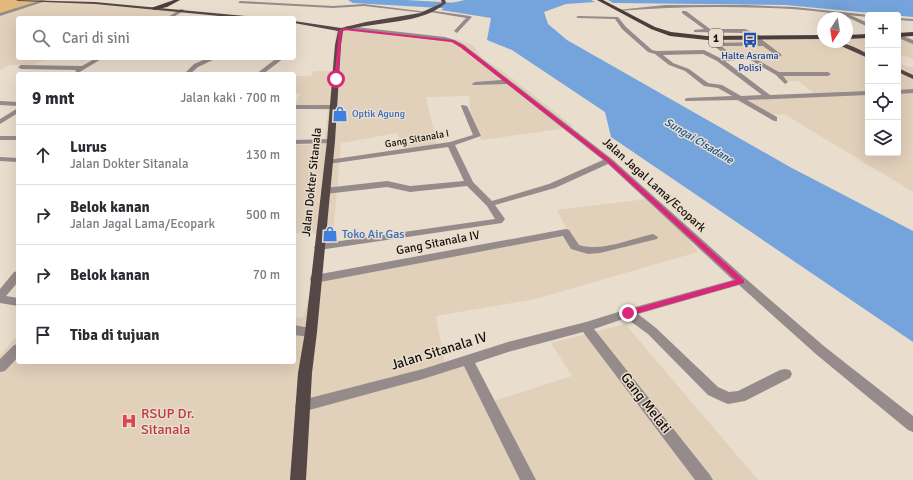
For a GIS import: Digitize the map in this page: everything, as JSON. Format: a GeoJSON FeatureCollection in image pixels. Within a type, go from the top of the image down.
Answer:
{"type":"FeatureCollection","features":[{"type":"Feature","properties":{"kind":"highway"},"geometry":{"type":"LineString","coordinates":[[152,7],[169,4],[178,0]]}},
{"type":"Feature","properties":{"kind":"highway","name":"1"},"geometry":{"type":"LineString","coordinates":[[600,0],[630,17],[670,34],[708,38],[761,40],[817,38]]}},
{"type":"Feature","properties":{"kind":"highway"},"geometry":{"type":"LineString","coordinates":[[901,35],[913,34]]}},
{"type":"Feature","properties":{"kind":"highway"},"geometry":{"type":"LineString","coordinates":[[853,37],[865,36]]}},
{"type":"Feature","properties":{"kind":"main road"},"geometry":{"type":"LineString","coordinates":[[18,0],[85,2],[238,16]]}},
{"type":"Feature","properties":{"kind":"main road"},"geometry":{"type":"LineString","coordinates":[[296,22],[344,29],[429,11],[444,1]]}},
{"type":"Feature","properties":{"kind":"main road","name":"Jalan Dokter Sitanala"},"geometry":{"type":"LineString","coordinates":[[298,480],[304,373],[311,332],[315,279],[331,141],[333,107],[344,29]]}},
{"type":"Feature","properties":{"kind":"main road"},"geometry":{"type":"LineString","coordinates":[[852,48],[865,54]]}},
{"type":"Feature","properties":{"kind":"main road"},"geometry":{"type":"LineString","coordinates":[[901,71],[913,77]]}},
{"type":"Feature","properties":{"kind":"street"},"geometry":{"type":"LineString","coordinates":[[0,16],[44,1]]}},
{"type":"Feature","properties":{"kind":"street"},"geometry":{"type":"LineString","coordinates":[[240,2],[333,7],[364,5],[429,11],[470,17],[457,31]]}},
{"type":"Feature","properties":{"kind":"street"},"geometry":{"type":"LineString","coordinates":[[619,10],[665,6],[746,6],[794,8],[834,12]]}},
{"type":"Feature","properties":{"kind":"street"},"geometry":{"type":"LineString","coordinates":[[172,16],[182,10]]}},
{"type":"Feature","properties":{"kind":"street"},"geometry":{"type":"LineString","coordinates":[[684,12],[709,31]]}},
{"type":"Feature","properties":{"kind":"street"},"geometry":{"type":"LineString","coordinates":[[853,14],[865,16]]}},
{"type":"Feature","properties":{"kind":"street"},"geometry":{"type":"LineString","coordinates":[[578,17],[616,18],[624,28],[650,51],[657,53],[704,52],[719,60],[768,96]]}},
{"type":"Feature","properties":{"kind":"street"},"geometry":{"type":"LineString","coordinates":[[853,18],[865,24]]}},
{"type":"Feature","properties":{"kind":"street"},"geometry":{"type":"LineString","coordinates":[[901,19],[913,20]]}},
{"type":"Feature","properties":{"kind":"street","name":"Jalan Jagal Lama/Ecopark"},"geometry":{"type":"LineString","coordinates":[[344,29],[453,41],[609,161],[821,351],[913,425]]}},
{"type":"Feature","properties":{"kind":"street"},"geometry":{"type":"LineString","coordinates":[[696,31],[745,31],[761,40],[780,55],[719,60]]}},
{"type":"Feature","properties":{"kind":"street"},"geometry":{"type":"LineString","coordinates":[[901,36],[913,42]]}},
{"type":"Feature","properties":{"kind":"street"},"geometry":{"type":"LineString","coordinates":[[734,59],[715,44],[761,40]]}},
{"type":"Feature","properties":{"kind":"street"},"geometry":{"type":"LineString","coordinates":[[657,53],[671,64],[687,70],[705,84],[720,86],[774,119]]}},
{"type":"Feature","properties":{"kind":"street"},"geometry":{"type":"LineString","coordinates":[[751,58],[778,74],[785,82]]}},
{"type":"Feature","properties":{"kind":"street"},"geometry":{"type":"LineString","coordinates":[[76,72],[96,60]]}},
{"type":"Feature","properties":{"kind":"street"},"geometry":{"type":"LineString","coordinates":[[189,72],[201,62],[208,60]]}},
{"type":"Feature","properties":{"kind":"street"},"geometry":{"type":"LineString","coordinates":[[262,72],[279,60]]}},
{"type":"Feature","properties":{"kind":"street"},"geometry":{"type":"LineString","coordinates":[[21,67],[82,68]]}},
{"type":"Feature","properties":{"kind":"street"},"geometry":{"type":"LineString","coordinates":[[778,74],[828,74]]}},
{"type":"Feature","properties":{"kind":"street"},"geometry":{"type":"LineString","coordinates":[[475,84],[508,82]]}},
{"type":"Feature","properties":{"kind":"street"},"geometry":{"type":"LineString","coordinates":[[901,92],[913,91]]}},
{"type":"Feature","properties":{"kind":"street"},"geometry":{"type":"LineString","coordinates":[[687,100],[865,93]]}},
{"type":"Feature","properties":{"kind":"street"},"geometry":{"type":"LineString","coordinates":[[0,103],[16,104]]}},
{"type":"Feature","properties":{"kind":"street","name":"Gang Sitanala I"},"geometry":{"type":"LineString","coordinates":[[328,162],[451,144],[476,136],[464,106]]}},
{"type":"Feature","properties":{"kind":"street"},"geometry":{"type":"LineString","coordinates":[[296,107],[333,107]]}},
{"type":"Feature","properties":{"kind":"street"},"geometry":{"type":"LineString","coordinates":[[0,122],[16,111]]}},
{"type":"Feature","properties":{"kind":"street"},"geometry":{"type":"LineString","coordinates":[[0,138],[16,138]]}},
{"type":"Feature","properties":{"kind":"street"},"geometry":{"type":"LineString","coordinates":[[296,142],[331,141]]}},
{"type":"Feature","properties":{"kind":"street"},"geometry":{"type":"LineString","coordinates":[[319,247],[499,221],[500,219],[490,204],[469,183],[451,144]]}},
{"type":"Feature","properties":{"kind":"street"},"geometry":{"type":"LineString","coordinates":[[0,159],[16,160]]}},
{"type":"Feature","properties":{"kind":"street"},"geometry":{"type":"LineString","coordinates":[[490,204],[552,186],[609,161]]}},
{"type":"Feature","properties":{"kind":"street"},"geometry":{"type":"LineString","coordinates":[[325,191],[387,184],[410,189],[469,183]]}},
{"type":"Feature","properties":{"kind":"street","name":"Gang Sitanala IV"},"geometry":{"type":"LineString","coordinates":[[315,279],[566,232],[575,247],[588,251],[600,250],[653,237]]}},
{"type":"Feature","properties":{"kind":"street"},"geometry":{"type":"LineString","coordinates":[[0,296],[16,277]]}},
{"type":"Feature","properties":{"kind":"street","name":"Jalan Sitanala IV"},"geometry":{"type":"LineString","coordinates":[[302,406],[423,374],[535,339],[586,327],[628,313],[742,281]]}},
{"type":"Feature","properties":{"kind":"street"},"geometry":{"type":"LineString","coordinates":[[0,299],[16,302]]}},
{"type":"Feature","properties":{"kind":"street"},"geometry":{"type":"LineString","coordinates":[[628,313],[652,331],[712,391],[728,398],[740,397],[785,374]]}},
{"type":"Feature","properties":{"kind":"street","name":"Gang Melati"},"geometry":{"type":"LineString","coordinates":[[586,327],[705,480]]}},
{"type":"Feature","properties":{"kind":"street"},"geometry":{"type":"LineString","coordinates":[[296,330],[311,332]]}},
{"type":"Feature","properties":{"kind":"street"},"geometry":{"type":"LineString","coordinates":[[0,367],[16,351]]}},
{"type":"Feature","properties":{"kind":"street"},"geometry":{"type":"LineString","coordinates":[[467,360],[528,480]]}},
{"type":"Feature","properties":{"kind":"shaded area"},"geometry":{"type":"Polygon","coordinates":[[[0,0],[43,0],[0,14],[0,0]]]}},
{"type":"Feature","properties":{"kind":"shaded area"},"geometry":{"type":"Polygon","coordinates":[[[43,0],[97,3],[179,12],[172,16],[16,16],[16,60],[44,60],[33,65],[9,65],[0,70],[0,14],[43,0]]]}},
{"type":"Feature","properties":{"kind":"shaded area"},"geometry":{"type":"Polygon","coordinates":[[[351,27],[459,40],[473,45],[482,58],[504,72],[574,127],[482,140],[471,122],[469,96],[426,97],[437,144],[404,149],[397,133],[341,143],[333,234],[296,233],[296,145],[324,144],[328,110],[296,108],[296,103],[300,94],[296,93],[296,76],[311,76],[314,71],[332,71],[336,29],[351,27]]]}},
{"type":"Feature","properties":{"kind":"shaded area"},"geometry":{"type":"Polygon","coordinates":[[[865,38],[865,156],[901,156],[901,64],[908,67],[913,67],[913,192],[784,114],[765,115],[728,97],[815,94],[798,81],[788,81],[770,68],[761,69],[748,59],[736,59],[710,40],[817,39],[817,48],[853,48],[853,39],[865,38]]]}},
{"type":"Feature","properties":{"kind":"shaded area"},"geometry":{"type":"Polygon","coordinates":[[[901,38],[913,42],[913,59],[906,56],[901,56],[901,38]]]}},
{"type":"Feature","properties":{"kind":"shaded area"},"geometry":{"type":"Polygon","coordinates":[[[655,198],[698,252],[535,299],[436,316],[445,365],[469,358],[494,401],[572,376],[551,343],[625,324],[758,480],[0,480],[0,355],[16,337],[16,364],[296,364],[296,317],[303,318],[314,278],[570,236],[557,210],[655,198]]]}},
{"type":"Feature","properties":{"kind":"water","name":"Sungai Cisadane"},"geometry":{"type":"Polygon","coordinates":[[[465,0],[591,0],[595,2],[566,4],[544,12],[548,24],[567,40],[790,167],[913,231],[913,342],[611,137],[605,112],[512,50],[487,40],[491,18],[441,10],[451,3],[465,0]]]}},
{"type":"Feature","properties":{"kind":"water"},"geometry":{"type":"Polygon","coordinates":[[[608,0],[913,0],[913,17],[901,16],[901,12],[865,12],[785,5],[613,3],[608,0]]]}},
{"type":"Feature","properties":{"kind":"waterway"},"geometry":{"type":"LineString","coordinates":[[353,0],[476,7]]}},
{"type":"Feature","properties":{"kind":"place","name":"Halte Asrama Polisi"},"geometry":{"type":"Point","coordinates":[750,40]}},
{"type":"Feature","properties":{"kind":"place","name":"Optik Agung"},"geometry":{"type":"Point","coordinates":[340,114]}},
{"type":"Feature","properties":{"kind":"place","name":"Toko Air Gas"},"geometry":{"type":"Point","coordinates":[330,234]}},
{"type":"Feature","properties":{"kind":"place","name":"RSUP Dr. Sitanala"},"geometry":{"type":"Point","coordinates":[129,421]}},
{"type":"Feature","properties":{"kind":"route"},"geometry":{"type":"LineString","coordinates":[[336,79],[338,45],[341,30],[347,28],[453,41],[462,46],[609,161],[742,281],[628,313]]}}]}
